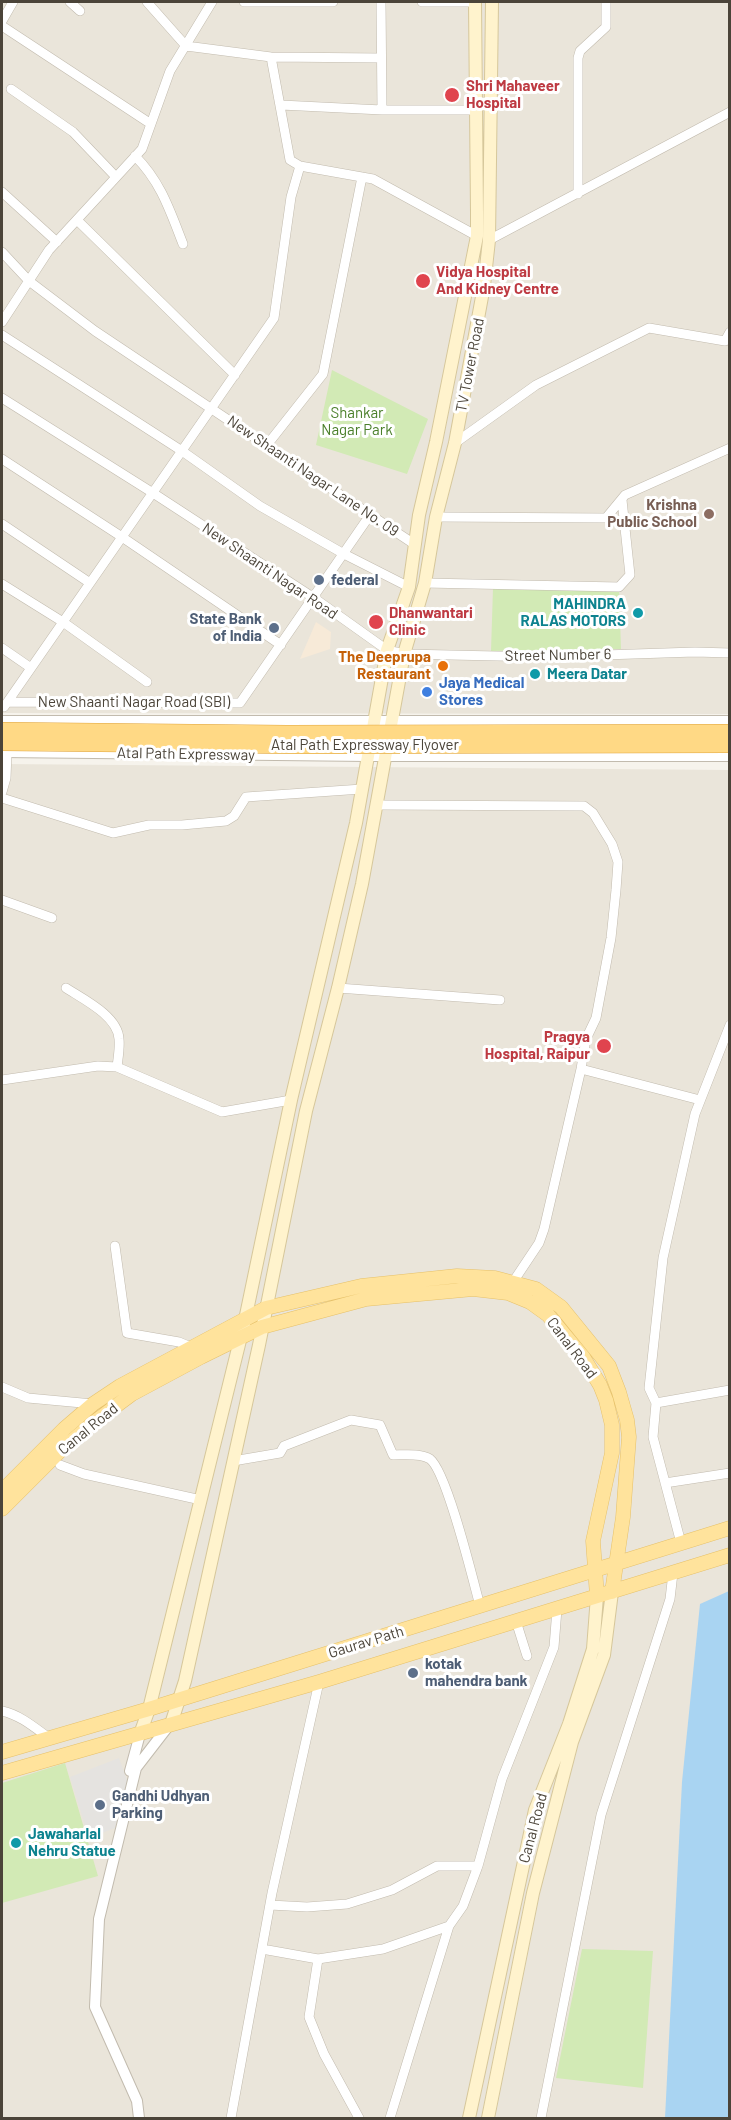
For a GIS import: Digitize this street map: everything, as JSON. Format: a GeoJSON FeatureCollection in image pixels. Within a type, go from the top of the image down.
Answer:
{"type":"FeatureCollection","features":[{"type":"Feature","properties":{"kind":"highway","name":"Atal Path Expressway Flyover"},"geometry":{"type":"LineString","coordinates":[[2,730],[299,733],[729,732]]}},
{"type":"Feature","properties":{"kind":"highway","name":"Atal Path Expressway Flyover"},"geometry":{"type":"LineString","coordinates":[[3,749],[729,745]]}},
{"type":"Feature","properties":{"kind":"main road","name":"TV Tower Road"},"geometry":{"type":"LineString","coordinates":[[171,1724],[185,1681],[262,1327],[306,1111],[338,988],[374,826],[391,720],[405,654],[425,583],[436,517],[455,443],[484,286],[475,2]]}},
{"type":"Feature","properties":{"kind":"main road","name":"TV Tower Road"},"geometry":{"type":"LineString","coordinates":[[140,1734],[149,1709],[245,1320],[291,1100],[356,823],[387,650],[409,587],[414,543],[483,238],[492,2]]}},
{"type":"Feature","properties":{"kind":"main road"},"geometry":{"type":"LineString","coordinates":[[356,823],[374,826]]}},
{"type":"Feature","properties":{"kind":"main road"},"geometry":{"type":"LineString","coordinates":[[2,1491],[64,1429],[93,1404],[120,1386],[266,1308],[361,1286],[457,1276],[495,1278],[510,1287],[536,1289],[561,1307],[609,1366],[619,1392],[629,1437],[623,1517],[612,1592]]}},
{"type":"Feature","properties":{"kind":"main road","name":"Canal Road"},"geometry":{"type":"LineString","coordinates":[[2,1509],[61,1450],[132,1394],[262,1327],[366,1299],[510,1287],[548,1315],[583,1357],[600,1384],[612,1425],[612,1453],[593,1541],[597,1596],[593,1649],[569,1724],[535,1810],[469,2118]]}},
{"type":"Feature","properties":{"kind":"main road","name":"Gaurav Path"},"geometry":{"type":"LineString","coordinates":[[2,1752],[179,1700],[729,1528]]}},
{"type":"Feature","properties":{"kind":"main road"},"geometry":{"type":"LineString","coordinates":[[2,1773],[319,1683],[729,1555]]}},
{"type":"Feature","properties":{"kind":"main road","name":"Canal Road"},"geometry":{"type":"LineString","coordinates":[[488,2118],[533,1893],[572,1742],[604,1655],[612,1592]]}},
{"type":"Feature","properties":{"kind":"street"},"geometry":{"type":"LineString","coordinates":[[2,21],[13,2]]}},
{"type":"Feature","properties":{"kind":"street"},"geometry":{"type":"LineString","coordinates":[[70,2],[80,11]]}},
{"type":"Feature","properties":{"kind":"street"},"geometry":{"type":"LineString","coordinates":[[147,2],[186,46],[271,57],[381,58]]}},
{"type":"Feature","properties":{"kind":"street"},"geometry":{"type":"LineString","coordinates":[[3,316],[57,242],[142,149],[170,71],[212,2]]}},
{"type":"Feature","properties":{"kind":"street"},"geometry":{"type":"LineString","coordinates":[[244,2],[333,2]]}},
{"type":"Feature","properties":{"kind":"street"},"geometry":{"type":"LineString","coordinates":[[381,2],[382,110]]}},
{"type":"Feature","properties":{"kind":"street"},"geometry":{"type":"LineString","coordinates":[[422,2],[475,2]]}},
{"type":"Feature","properties":{"kind":"street"},"geometry":{"type":"LineString","coordinates":[[578,194],[578,58],[580,51],[606,27],[606,2]]}},
{"type":"Feature","properties":{"kind":"street"},"geometry":{"type":"LineString","coordinates":[[2,26],[151,124]]}},
{"type":"Feature","properties":{"kind":"street"},"geometry":{"type":"LineString","coordinates":[[271,57],[290,160],[300,166],[373,178],[483,238],[578,194],[729,112]]}},
{"type":"Feature","properties":{"kind":"street"},"geometry":{"type":"LineString","coordinates":[[11,89],[73,132],[116,177]]}},
{"type":"Feature","properties":{"kind":"street"},"geometry":{"type":"LineString","coordinates":[[281,105],[382,110],[477,110]]}},
{"type":"Feature","properties":{"kind":"street"},"geometry":{"type":"LineString","coordinates":[[135,156],[149,170],[165,198],[183,244]]}},
{"type":"Feature","properties":{"kind":"street"},"geometry":{"type":"LineString","coordinates":[[4,705],[274,318],[291,197],[300,166]]}},
{"type":"Feature","properties":{"kind":"street"},"geometry":{"type":"LineString","coordinates":[[267,445],[323,374],[362,177]]}},
{"type":"Feature","properties":{"kind":"street"},"geometry":{"type":"LineString","coordinates":[[2,192],[57,242]]}},
{"type":"Feature","properties":{"kind":"street"},"geometry":{"type":"LineString","coordinates":[[76,220],[235,375]]}},
{"type":"Feature","properties":{"kind":"street","name":"New Shaanti Nagar Lane No. 09"},"geometry":{"type":"LineString","coordinates":[[2,252],[29,281],[95,331],[414,543]]}},
{"type":"Feature","properties":{"kind":"street"},"geometry":{"type":"LineString","coordinates":[[455,443],[536,385],[650,328],[725,341],[729,332]]}},
{"type":"Feature","properties":{"kind":"street"},"geometry":{"type":"LineString","coordinates":[[2,335],[182,451],[260,506],[344,554],[409,587]]}},
{"type":"Feature","properties":{"kind":"street","name":"New Shaanti Nagar Road"},"geometry":{"type":"LineString","coordinates":[[2,398],[314,598],[387,650]]}},
{"type":"Feature","properties":{"kind":"street"},"geometry":{"type":"LineString","coordinates":[[436,517],[606,519],[626,495],[729,448]]}},
{"type":"Feature","properties":{"kind":"street"},"geometry":{"type":"LineString","coordinates":[[2,459],[122,537],[280,645]]}},
{"type":"Feature","properties":{"kind":"street"},"geometry":{"type":"LineString","coordinates":[[425,583],[619,586],[630,575],[622,500]]}},
{"type":"Feature","properties":{"kind":"street","name":"New Shaanti Nagar Road (SBI)"},"geometry":{"type":"LineString","coordinates":[[4,705],[240,703],[370,515]]}},
{"type":"Feature","properties":{"kind":"street"},"geometry":{"type":"LineString","coordinates":[[2,525],[90,583]]}},
{"type":"Feature","properties":{"kind":"street"},"geometry":{"type":"LineString","coordinates":[[2,584],[63,622],[147,682]]}},
{"type":"Feature","properties":{"kind":"street"},"geometry":{"type":"LineString","coordinates":[[2,648],[31,668]]}},
{"type":"Feature","properties":{"kind":"street","name":"Street Number 6"},"geometry":{"type":"LineString","coordinates":[[387,650],[405,654],[543,657],[729,653]]}},
{"type":"Feature","properties":{"kind":"street"},"geometry":{"type":"LineString","coordinates":[[2,721],[729,721]]}},
{"type":"Feature","properties":{"kind":"street"},"geometry":{"type":"LineString","coordinates":[[2,792],[6,778],[3,749]]}},
{"type":"Feature","properties":{"kind":"street","name":"Atal Path Expressway"},"geometry":{"type":"LineString","coordinates":[[3,749],[368,756],[729,756]]}},
{"type":"Feature","properties":{"kind":"street"},"geometry":{"type":"LineString","coordinates":[[2,798],[113,833],[149,825],[226,821],[234,816],[246,797],[362,789]]}},
{"type":"Feature","properties":{"kind":"street"},"geometry":{"type":"LineString","coordinates":[[377,805],[584,806],[593,813],[612,844],[618,862],[611,938],[596,1018],[586,1039],[544,1229],[539,1244],[510,1287]]}},
{"type":"Feature","properties":{"kind":"street"},"geometry":{"type":"LineString","coordinates":[[2,900],[52,918]]}},
{"type":"Feature","properties":{"kind":"street"},"geometry":{"type":"LineString","coordinates":[[66,988],[108,1017],[120,1036],[117,1067]]}},
{"type":"Feature","properties":{"kind":"street"},"geometry":{"type":"LineString","coordinates":[[338,988],[500,1000]]}},
{"type":"Feature","properties":{"kind":"street"},"geometry":{"type":"LineString","coordinates":[[681,1543],[653,1437],[656,1403],[649,1388],[663,1258],[695,1114],[729,1025]]}},
{"type":"Feature","properties":{"kind":"street"},"geometry":{"type":"LineString","coordinates":[[2,1080],[98,1066],[117,1067],[222,1112],[291,1100]]}},
{"type":"Feature","properties":{"kind":"street"},"geometry":{"type":"LineString","coordinates":[[581,1069],[700,1100]]}},
{"type":"Feature","properties":{"kind":"street"},"geometry":{"type":"LineString","coordinates":[[116,1246],[127,1333],[179,1342],[191,1347]]}},
{"type":"Feature","properties":{"kind":"street"},"geometry":{"type":"LineString","coordinates":[[2,1387],[28,1398],[93,1404]]}},
{"type":"Feature","properties":{"kind":"street"},"geometry":{"type":"LineString","coordinates":[[656,1403],[729,1390]]}},
{"type":"Feature","properties":{"kind":"street"},"geometry":{"type":"LineString","coordinates":[[233,1461],[280,1454],[284,1446],[351,1420],[380,1425],[393,1455],[425,1456],[432,1461],[451,1503],[480,1606]]}},
{"type":"Feature","properties":{"kind":"street"},"geometry":{"type":"LineString","coordinates":[[60,1465],[84,1474],[201,1500]]}},
{"type":"Feature","properties":{"kind":"street"},"geometry":{"type":"LineString","coordinates":[[665,1483],[729,1473]]}},
{"type":"Feature","properties":{"kind":"street"},"geometry":{"type":"LineString","coordinates":[[541,2118],[601,1815],[670,1599],[673,1573]]}},
{"type":"Feature","properties":{"kind":"street"},"geometry":{"type":"LineString","coordinates":[[390,2118],[449,1926],[463,1906],[478,1866],[502,1779],[554,1647],[557,1609]]}},
{"type":"Feature","properties":{"kind":"street"},"geometry":{"type":"LineString","coordinates":[[516,1622],[527,1656]]}},
{"type":"Feature","properties":{"kind":"street"},"geometry":{"type":"LineString","coordinates":[[231,2118],[270,1905],[319,1683]]}},
{"type":"Feature","properties":{"kind":"street"},"geometry":{"type":"LineString","coordinates":[[2,1711],[11,1713],[31,1724],[49,1738]]}},
{"type":"Feature","properties":{"kind":"street"},"geometry":{"type":"LineString","coordinates":[[139,2118],[136,2101],[95,2007],[99,1919],[136,1768],[171,1724]]}},
{"type":"Feature","properties":{"kind":"street"},"geometry":{"type":"LineString","coordinates":[[131,2118],[130,2103],[89,2011],[94,1924],[101,1885],[140,1734]]}},
{"type":"Feature","properties":{"kind":"street"},"geometry":{"type":"LineString","coordinates":[[270,1905],[308,1907],[347,1904],[392,1890],[436,1866],[478,1866]]}},
{"type":"Feature","properties":{"kind":"street"},"geometry":{"type":"LineString","coordinates":[[262,1949],[318,1959],[383,1949],[449,1926]]}},
{"type":"Feature","properties":{"kind":"street"},"geometry":{"type":"LineString","coordinates":[[318,1959],[309,2017],[324,2054],[359,2118]]}},
{"type":"Feature","properties":{"kind":"shaded area"},"geometry":{"type":"Polygon","coordinates":[[[2,2],[729,2],[729,714],[2,713],[2,2]]]}},
{"type":"Feature","properties":{"kind":"shaded area"},"geometry":{"type":"Polygon","coordinates":[[[316,622],[331,632],[330,649],[300,659],[316,622]]]}},
{"type":"Feature","properties":{"kind":"shaded area"},"geometry":{"type":"Polygon","coordinates":[[[2,764],[729,770],[729,2118],[2,2118],[2,764]]]}},
{"type":"Feature","properties":{"kind":"shaded area","name":"Gandhi Udhyan Parking"},"geometry":{"type":"Polygon","coordinates":[[[119,1758],[128,1783],[115,1828],[89,1838],[70,1777],[119,1758]]]}},
{"type":"Feature","properties":{"kind":"green space","name":"Shankar Nagar Park"},"geometry":{"type":"Polygon","coordinates":[[[332,370],[428,419],[407,474],[316,445],[332,370]]]}},
{"type":"Feature","properties":{"kind":"green space"},"geometry":{"type":"Polygon","coordinates":[[[619,587],[621,649],[491,651],[493,588],[619,587]]]}},
{"type":"Feature","properties":{"kind":"green space"},"geometry":{"type":"Polygon","coordinates":[[[65,1763],[98,1876],[2,1903],[2,1783],[65,1763]]]}},
{"type":"Feature","properties":{"kind":"green space"},"geometry":{"type":"Polygon","coordinates":[[[582,1949],[653,1951],[643,2088],[556,2078],[582,1949]]]}},
{"type":"Feature","properties":{"kind":"water"},"geometry":{"type":"Polygon","coordinates":[[[729,1591],[729,2118],[665,2118],[682,1782],[700,1604],[729,1591]]]}},
{"type":"Feature","properties":{"kind":"place","name":"Shri Mahaveer Hospital"},"geometry":{"type":"Point","coordinates":[452,95]}},
{"type":"Feature","properties":{"kind":"place","name":"Vidya Hospital And Kidney Centre"},"geometry":{"type":"Point","coordinates":[423,281]}},
{"type":"Feature","properties":{"kind":"place","name":"Krishna Public School"},"geometry":{"type":"Point","coordinates":[709,514]}},
{"type":"Feature","properties":{"kind":"place","name":"federal"},"geometry":{"type":"Point","coordinates":[319,580]}},
{"type":"Feature","properties":{"kind":"place","name":"MAHINDRA RALAS MOTORS"},"geometry":{"type":"Point","coordinates":[638,613]}},
{"type":"Feature","properties":{"kind":"place","name":"Dhanwantari Clinic"},"geometry":{"type":"Point","coordinates":[376,622]}},
{"type":"Feature","properties":{"kind":"place","name":"State Bank of India"},"geometry":{"type":"Point","coordinates":[274,628]}},
{"type":"Feature","properties":{"kind":"place","name":"The Deeprupa Restaurant"},"geometry":{"type":"Point","coordinates":[443,666]}},
{"type":"Feature","properties":{"kind":"place","name":"Meera Datar"},"geometry":{"type":"Point","coordinates":[535,674]}},
{"type":"Feature","properties":{"kind":"place","name":"Jaya Medical Stores"},"geometry":{"type":"Point","coordinates":[427,692]}},
{"type":"Feature","properties":{"kind":"place","name":"Pragya Hospital, Raipur"},"geometry":{"type":"Point","coordinates":[604,1046]}},
{"type":"Feature","properties":{"kind":"place","name":"kotak mahendra bank"},"geometry":{"type":"Point","coordinates":[413,1673]}},
{"type":"Feature","properties":{"kind":"place","name":"Gandhi Udhyan Parking"},"geometry":{"type":"Point","coordinates":[100,1805]}},
{"type":"Feature","properties":{"kind":"place","name":"Jawaharlal Nehru Statue"},"geometry":{"type":"Point","coordinates":[16,1843]}}]}
